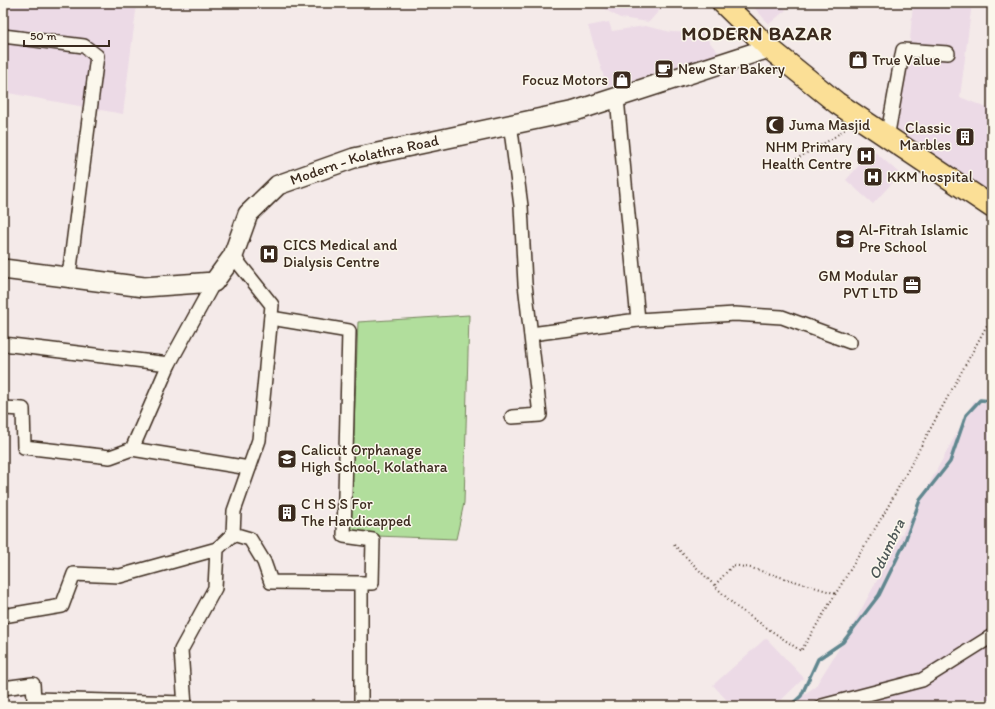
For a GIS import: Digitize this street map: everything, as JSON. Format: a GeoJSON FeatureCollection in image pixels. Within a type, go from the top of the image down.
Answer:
{"type":"FeatureCollection","features":[{"type":"Feature","properties":{"kind":"main road"},"geometry":{"type":"LineString","coordinates":[[723,3],[769,48],[859,119],[992,207]]}},
{"type":"Feature","properties":{"kind":"main road","name":"Modern - Kolathra Road"},"geometry":{"type":"LineString","coordinates":[[214,282],[233,256],[248,214],[278,185],[354,158],[510,123],[575,111],[769,48]]}},
{"type":"Feature","properties":{"kind":"main road"},"geometry":{"type":"LineString","coordinates":[[3,269],[69,276],[144,287],[214,282]]}},
{"type":"Feature","properties":{"kind":"street"},"geometry":{"type":"LineString","coordinates":[[3,36],[84,46],[97,56],[69,276]]}},
{"type":"Feature","properties":{"kind":"street"},"geometry":{"type":"LineString","coordinates":[[887,138],[903,50],[948,53]]}},
{"type":"Feature","properties":{"kind":"street"},"geometry":{"type":"LineString","coordinates":[[617,98],[638,320]]}},
{"type":"Feature","properties":{"kind":"street"},"geometry":{"type":"LineString","coordinates":[[510,123],[521,206],[525,284],[540,415],[512,417]]}},
{"type":"Feature","properties":{"kind":"street"},"geometry":{"type":"LineString","coordinates":[[3,616],[62,606],[74,574],[120,576],[217,549],[233,534],[234,511],[259,440],[272,305],[233,256]]}},
{"type":"Feature","properties":{"kind":"street"},"geometry":{"type":"LineString","coordinates":[[132,449],[169,364],[214,282]]}},
{"type":"Feature","properties":{"kind":"street"},"geometry":{"type":"LineString","coordinates":[[531,334],[638,320],[736,314],[782,317],[850,342]]}},
{"type":"Feature","properties":{"kind":"street"},"geometry":{"type":"LineString","coordinates":[[233,534],[250,539],[264,562],[271,582],[372,583],[373,540],[344,536],[349,330],[271,318]]}},
{"type":"Feature","properties":{"kind":"street"},"geometry":{"type":"LineString","coordinates":[[3,344],[169,364]]}},
{"type":"Feature","properties":{"kind":"street"},"geometry":{"type":"LineString","coordinates":[[3,408],[23,410],[24,446],[110,457],[132,449],[249,468]]}},
{"type":"Feature","properties":{"kind":"street"},"geometry":{"type":"LineString","coordinates":[[3,688],[33,684],[34,703],[185,704],[181,650],[215,588],[217,549]]}},
{"type":"Feature","properties":{"kind":"street"},"geometry":{"type":"LineString","coordinates":[[361,583],[361,706]]}},
{"type":"Feature","properties":{"kind":"street"},"geometry":{"type":"LineString","coordinates":[[822,706],[922,680],[992,636]]}},
{"type":"Feature","properties":{"kind":"path"},"geometry":{"type":"LineString","coordinates":[[796,159],[830,140],[859,119]]}},
{"type":"Feature","properties":{"kind":"path"},"geometry":{"type":"LineString","coordinates":[[674,545],[736,606],[801,650],[837,594],[886,512],[992,316]]}},
{"type":"Feature","properties":{"kind":"path"},"geometry":{"type":"LineString","coordinates":[[715,586],[733,565],[750,568],[837,594]]}},
{"type":"Feature","properties":{"kind":"shaded area"},"geometry":{"type":"Polygon","coordinates":[[[3,3],[137,3],[123,114],[3,92],[3,3]]]}},
{"type":"Feature","properties":{"kind":"shaded area"},"geometry":{"type":"Polygon","coordinates":[[[594,3],[666,3],[649,22],[620,18],[594,3]]]}},
{"type":"Feature","properties":{"kind":"shaded area"},"geometry":{"type":"Polygon","coordinates":[[[750,3],[780,3],[786,10],[769,24],[750,3]]]}},
{"type":"Feature","properties":{"kind":"shaded area","name":"Classic Marbles"},"geometry":{"type":"Polygon","coordinates":[[[913,3],[972,3],[960,97],[992,110],[992,145],[988,165],[986,193],[893,126],[909,53],[913,3]]]}},
{"type":"Feature","properties":{"kind":"shaded area"},"geometry":{"type":"Polygon","coordinates":[[[609,22],[612,31],[645,26],[671,32],[702,33],[721,56],[607,87],[588,26],[609,22]]]}},
{"type":"Feature","properties":{"kind":"shaded area","name":"KKM hospital"},"geometry":{"type":"Polygon","coordinates":[[[873,150],[900,174],[873,204],[846,180],[873,150]]]}},
{"type":"Feature","properties":{"kind":"shaded area"},"geometry":{"type":"Polygon","coordinates":[[[974,401],[992,404],[992,706],[785,706],[815,687],[848,634],[974,401]]]}},
{"type":"Feature","properties":{"kind":"shaded area"},"geometry":{"type":"Polygon","coordinates":[[[766,638],[804,678],[775,706],[732,706],[713,685],[766,638]]]}},
{"type":"Feature","properties":{"kind":"green space"},"geometry":{"type":"Polygon","coordinates":[[[469,315],[464,503],[456,539],[350,535],[358,322],[469,315]]]}},
{"type":"Feature","properties":{"kind":"waterway","name":"Odumbra"},"geometry":{"type":"LineString","coordinates":[[790,706],[801,696],[818,659],[843,642],[879,595],[904,544],[920,500],[950,462],[966,415],[980,400],[992,401]]}},
{"type":"Feature","properties":{"kind":"place","name":"True Value"},"geometry":{"type":"Point","coordinates":[858,60]}},
{"type":"Feature","properties":{"kind":"place","name":"New Star Bakery"},"geometry":{"type":"Point","coordinates":[664,69]}},
{"type":"Feature","properties":{"kind":"place","name":"Focuz Motors"},"geometry":{"type":"Point","coordinates":[622,80]}},
{"type":"Feature","properties":{"kind":"place","name":"Juma Masjid"},"geometry":{"type":"Point","coordinates":[775,125]}},
{"type":"Feature","properties":{"kind":"place","name":"Classic Marbles"},"geometry":{"type":"Point","coordinates":[965,137]}},
{"type":"Feature","properties":{"kind":"place","name":"NHM Primary Health Centre"},"geometry":{"type":"Point","coordinates":[866,156]}},
{"type":"Feature","properties":{"kind":"place","name":"KKM hospital"},"geometry":{"type":"Point","coordinates":[873,177]}},
{"type":"Feature","properties":{"kind":"place","name":"Al-Fitrah Islamic Pre School"},"geometry":{"type":"Point","coordinates":[845,239]}},
{"type":"Feature","properties":{"kind":"place","name":"CICS Medical and Dialysis Centre"},"geometry":{"type":"Point","coordinates":[269,254]}},
{"type":"Feature","properties":{"kind":"place","name":"GM Modular PVT LTD"},"geometry":{"type":"Point","coordinates":[912,285]}},
{"type":"Feature","properties":{"kind":"place","name":"Calicut Orphanage High School, Kolathara"},"geometry":{"type":"Point","coordinates":[287,459]}},
{"type":"Feature","properties":{"kind":"place","name":"C H S S For The Handicapped"},"geometry":{"type":"Point","coordinates":[287,513]}},
{"type":"Feature","properties":{"kind":"district","name":"MODERN BAZAR"},"geometry":{"type":"Point","coordinates":[757,33]}}]}
